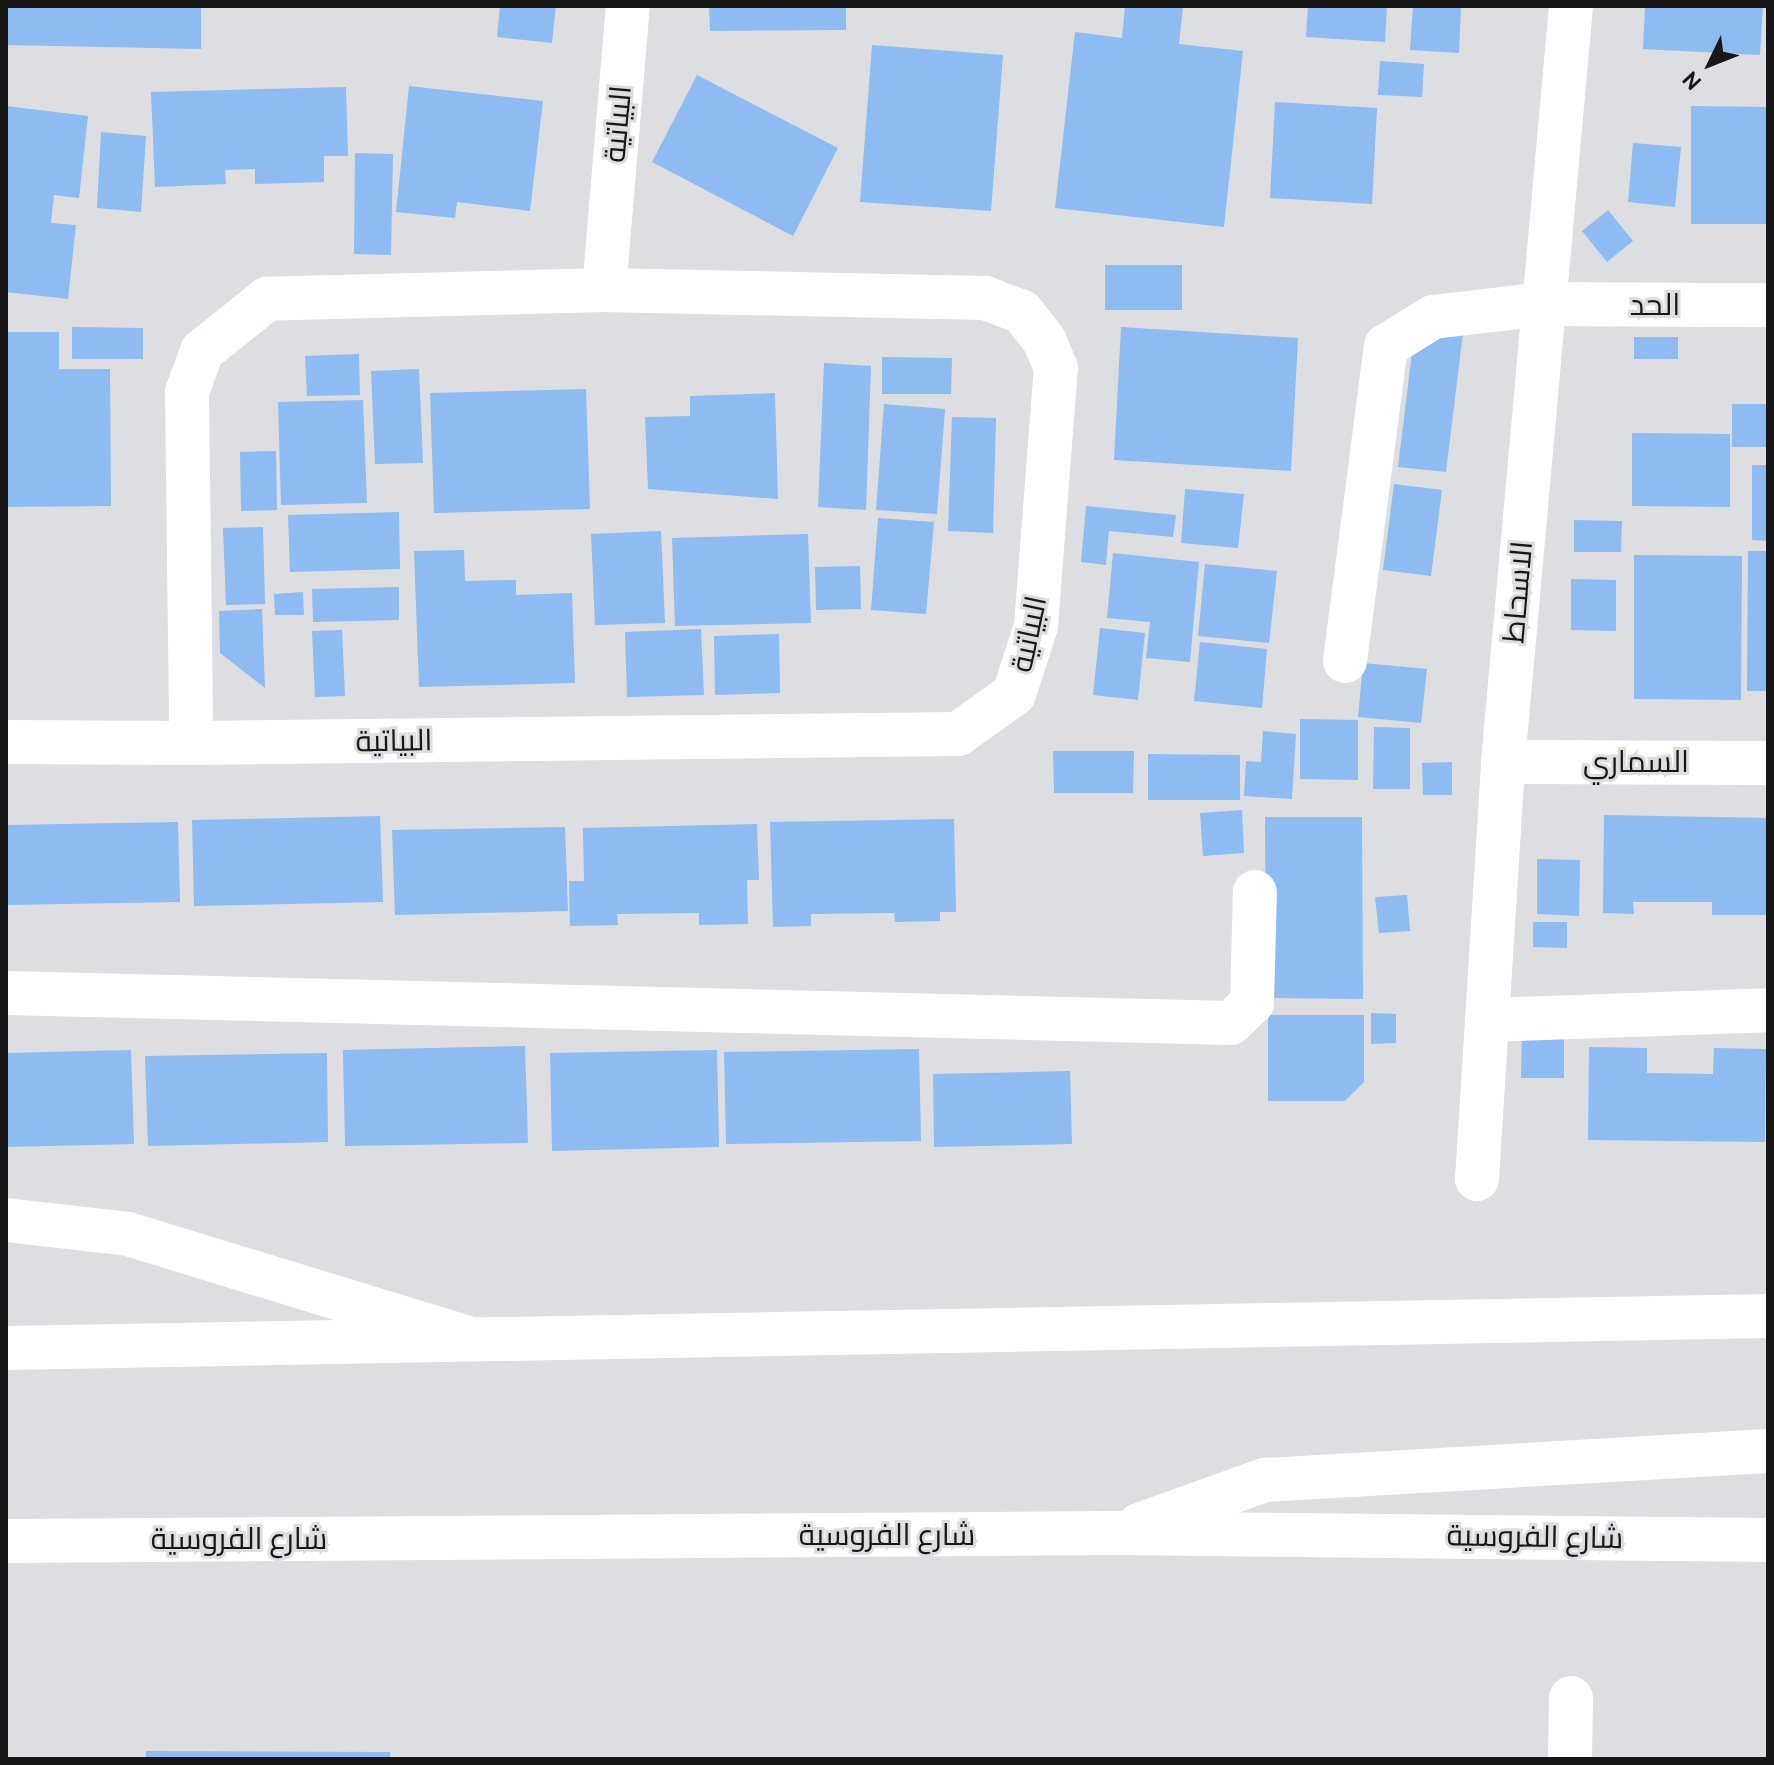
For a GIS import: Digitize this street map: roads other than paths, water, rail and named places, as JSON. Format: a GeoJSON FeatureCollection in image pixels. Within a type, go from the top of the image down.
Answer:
{"type":"FeatureCollection","features":[{"type":"Feature","properties":{"kind":"main road","name":"البياتية"},"geometry":{"type":"LineString","coordinates":[[604,290],[628,6]]}},
{"type":"Feature","properties":{"kind":"main road","name":"الاسحاط"},"geometry":{"type":"LineString","coordinates":[[1477,1179],[1503,762],[1571,6]]}},
{"type":"Feature","properties":{"kind":"main road","name":"البياتية"},"geometry":{"type":"LineString","coordinates":[[6,742],[191,743],[958,734],[1014,694],[1036,626],[1056,368],[1022,312],[985,298],[604,290],[267,299],[202,351],[187,392],[191,743]]}},
{"type":"Feature","properties":{"kind":"main road","name":"الحد"},"geometry":{"type":"LineString","coordinates":[[1345,661],[1386,346],[1433,317],[1543,304],[1768,305]]}},
{"type":"Feature","properties":{"kind":"main road","name":"السماري"},"geometry":{"type":"LineString","coordinates":[[1503,762],[1768,763]]}},
{"type":"Feature","properties":{"kind":"main road"},"geometry":{"type":"LineString","coordinates":[[6,993],[1231,1023],[1252,1003],[1255,892]]}},
{"type":"Feature","properties":{"kind":"main road"},"geometry":{"type":"LineString","coordinates":[[1487,1020],[1768,1010]]}},
{"type":"Feature","properties":{"kind":"main road"},"geometry":{"type":"LineString","coordinates":[[6,1220],[128,1234],[466,1338]]}},
{"type":"Feature","properties":{"kind":"main road"},"geometry":{"type":"LineString","coordinates":[[6,1348],[1768,1316]]}},
{"type":"Feature","properties":{"kind":"main road"},"geometry":{"type":"LineString","coordinates":[[1118,1533],[1265,1480],[1768,1451]]}},
{"type":"Feature","properties":{"kind":"main road","name":"شارع الفروسية"},"geometry":{"type":"LineString","coordinates":[[6,1541],[1118,1533],[1768,1540]]}},
{"type":"Feature","properties":{"kind":"main road"},"geometry":{"type":"LineString","coordinates":[[1570,1759],[1571,1698]]}}]}
